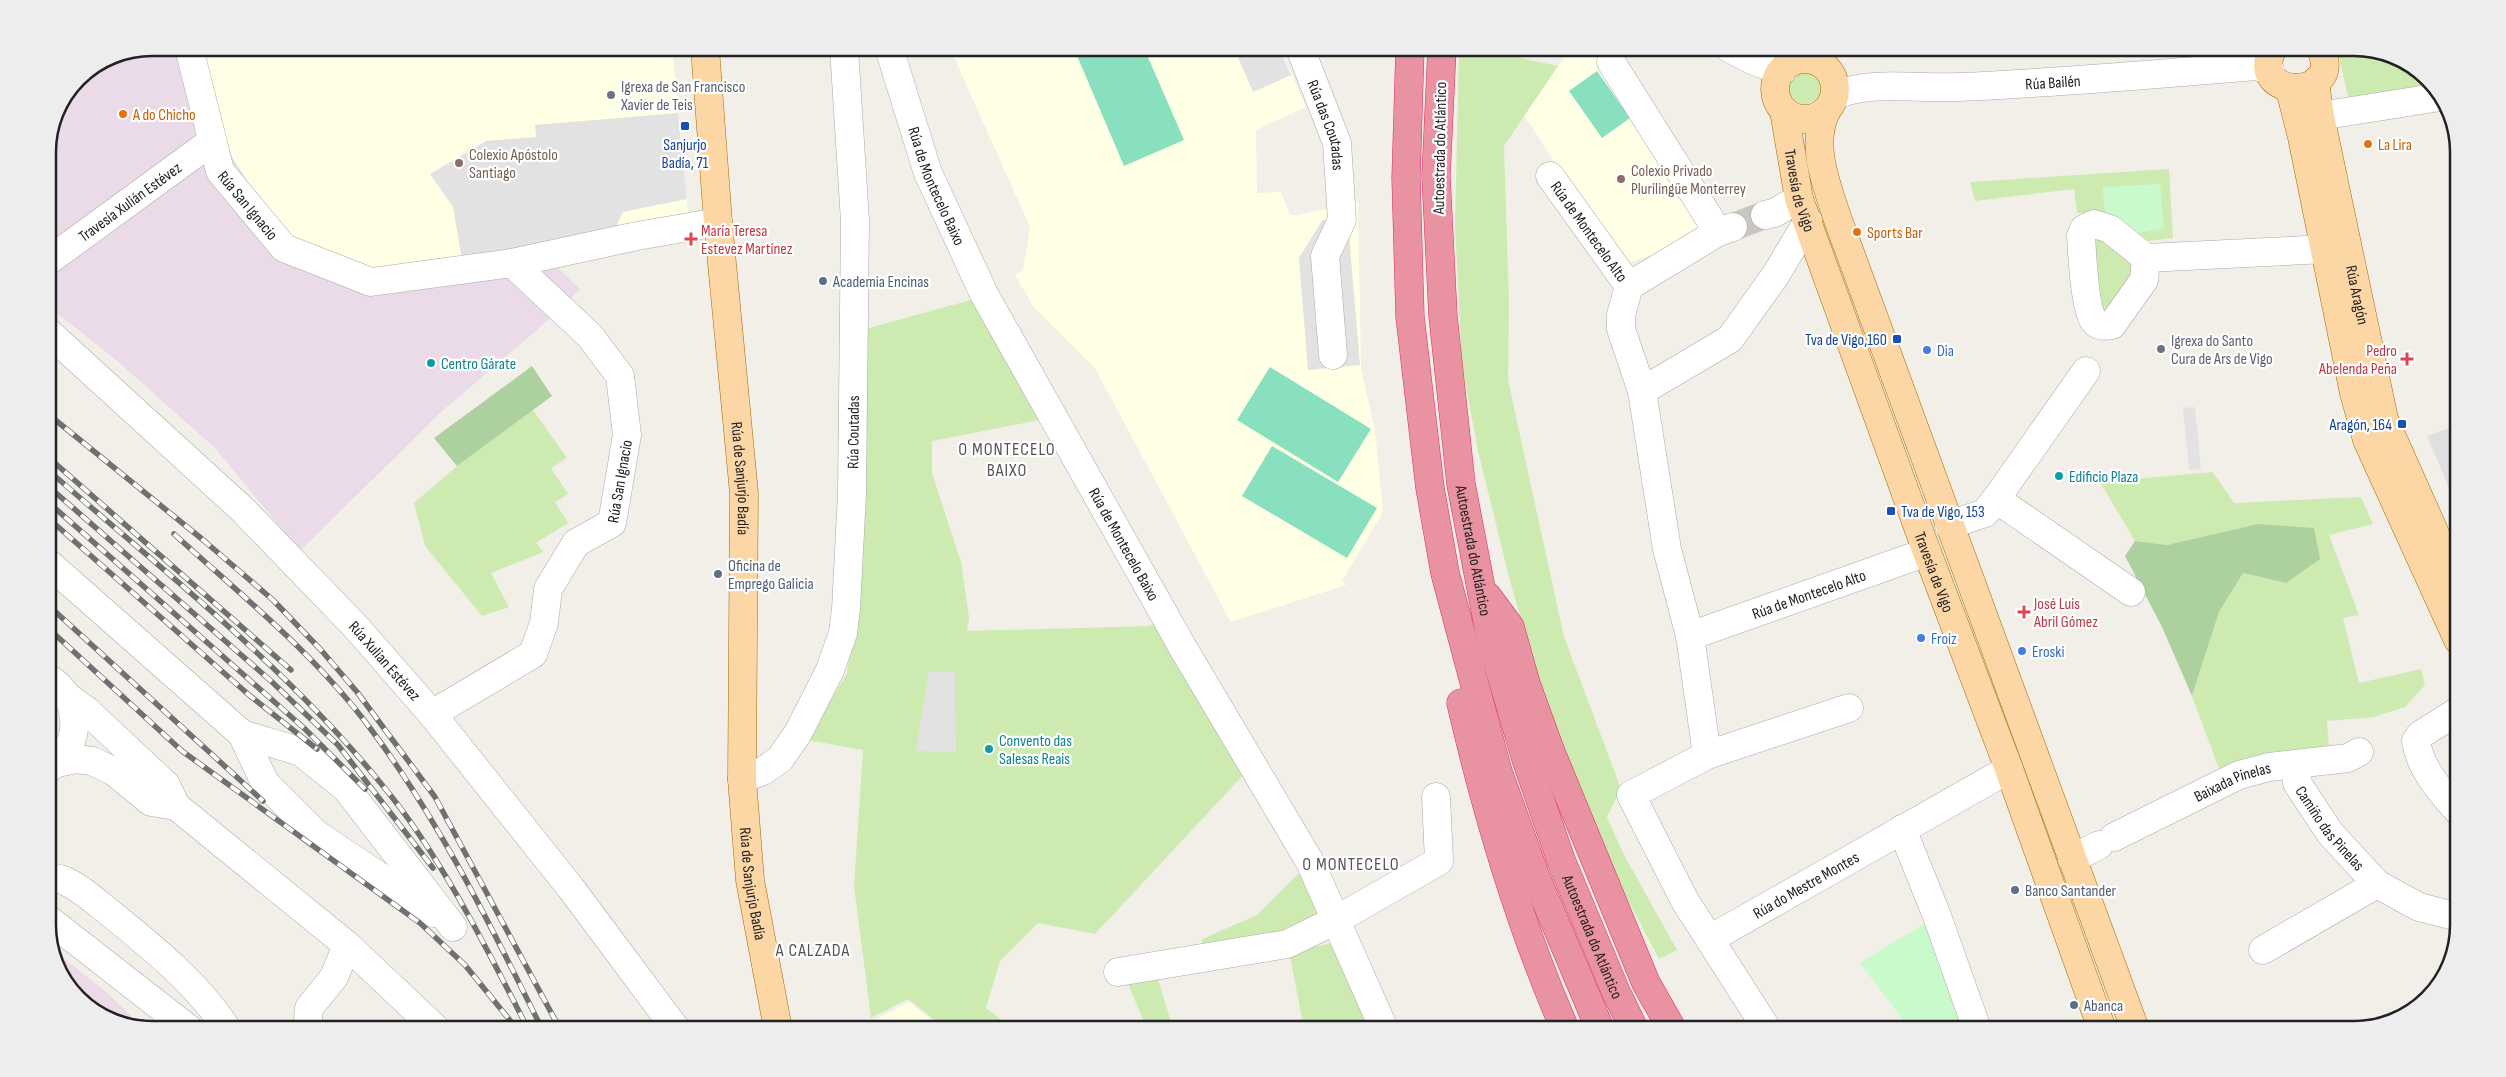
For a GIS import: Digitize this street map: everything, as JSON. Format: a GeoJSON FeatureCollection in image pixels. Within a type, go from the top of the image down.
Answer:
{"type":"FeatureCollection","features":[{"type":"Feature","properties":{"kind":"highway","name":"Autoestrada do Atlántico"},"geometry":{"type":"LineString","coordinates":[[1410,56],[1406,178],[1410,317],[1430,488],[1445,573],[1498,772],[1535,875],[1596,1021]]}},
{"type":"Feature","properties":{"kind":"highway","name":"Autoestrada do Atlántico"},"geometry":{"type":"LineString","coordinates":[[1442,56],[1436,176],[1444,316],[1461,484],[1481,587],[1492,640],[1510,705],[1555,842],[1616,992],[1630,1021]]}},
{"type":"Feature","properties":{"kind":"highway"},"geometry":{"type":"LineString","coordinates":[[1445,573],[1451,664],[1477,772],[1512,893],[1562,1021]]}},
{"type":"Feature","properties":{"kind":"highway"},"geometry":{"type":"LineString","coordinates":[[1481,587],[1510,627],[1526,684],[1553,758],[1646,983],[1667,1021]]}},
{"type":"Feature","properties":{"kind":"main road","name":"Rúa de Sanjurjo Badía"},"geometry":{"type":"LineString","coordinates":[[706,56],[718,222],[744,493],[742,779],[750,880],[776,1021]]}},
{"type":"Feature","properties":{"kind":"main road","name":"Rúa Aragón"},"geometry":{"type":"LineString","coordinates":[[2322,56],[2324,62],[2317,80],[2316,90],[2320,116],[2384,418],[2450,567]]}},
{"type":"Feature","properties":{"kind":"main road"},"geometry":{"type":"LineString","coordinates":[[1804,59],[1814,61],[1830,81],[1810,119],[1801,119],[1784,111],[1776,96],[1777,78],[1789,61],[1804,59]]}},
{"type":"Feature","properties":{"kind":"main road"},"geometry":{"type":"LineString","coordinates":[[2276,69],[2304,88],[2317,80]]}},
{"type":"Feature","properties":{"kind":"main road","name":"Rúa Aragón"},"geometry":{"type":"LineString","coordinates":[[2276,69],[2291,94],[2302,138],[2354,393],[2367,440],[2450,622]]}},
{"type":"Feature","properties":{"kind":"main road","name":"Travesía de Vigo"},"geometry":{"type":"LineString","coordinates":[[1830,81],[1821,122],[1820,151],[1835,212],[2132,1021]]}},
{"type":"Feature","properties":{"kind":"main road","name":"Travesía de Vigo"},"geometry":{"type":"LineString","coordinates":[[1784,111],[1804,210],[1927,552],[2009,769],[2099,1021]]}},
{"type":"Feature","properties":{"kind":"street","name":"Rúa San Ignacio"},"geometry":{"type":"LineString","coordinates":[[191,56],[211,142],[220,171],[284,248],[372,282],[512,263],[637,236],[718,222]]}},
{"type":"Feature","properties":{"kind":"street","name":"Rúa Coutadas"},"geometry":{"type":"LineString","coordinates":[[742,779],[763,772],[780,759],[798,733],[830,670],[842,633],[846,609],[852,494],[855,221],[845,56]]}},
{"type":"Feature","properties":{"kind":"street","name":"Rúa de Montecelo Baixo"},"geometry":{"type":"LineString","coordinates":[[891,56],[928,173],[984,294],[1184,648],[1310,862],[1380,1021]]}},
{"type":"Feature","properties":{"kind":"street","name":"Rúa das Coutadas"},"geometry":{"type":"LineString","coordinates":[[1303,56],[1337,143],[1342,220],[1325,256],[1333,354]]}},
{"type":"Feature","properties":{"kind":"street"},"geometry":{"type":"LineString","coordinates":[[1744,56],[1752,60],[1789,61]]}},
{"type":"Feature","properties":{"kind":"street","name":"Rúa de Montecelo Alto"},"geometry":{"type":"LineString","coordinates":[[1611,62],[1725,229],[1629,286],[1621,315],[1621,329],[1642,391],[1668,549],[1690,636],[1706,755]]}},
{"type":"Feature","properties":{"kind":"street","name":"Rúa Bailén"},"geometry":{"type":"LineString","coordinates":[[1830,81],[1851,89],[1893,86],[1956,87],[2256,66],[2276,69]]}},
{"type":"Feature","properties":{"kind":"street"},"geometry":{"type":"LineString","coordinates":[[2320,116],[2433,98]]}},
{"type":"Feature","properties":{"kind":"street","name":"Travesía Xulián Estévez"},"geometry":{"type":"LineString","coordinates":[[56,255],[211,142]]}},
{"type":"Feature","properties":{"kind":"street","name":"Rúa de Montecelo Alto"},"geometry":{"type":"LineString","coordinates":[[1550,176],[1629,286]]}},
{"type":"Feature","properties":{"kind":"street"},"geometry":{"type":"LineString","coordinates":[[1764,215],[1804,210]]}},
{"type":"Feature","properties":{"kind":"street"},"geometry":{"type":"LineString","coordinates":[[1642,391],[1730,339],[1776,276],[1804,210]]}},
{"type":"Feature","properties":{"kind":"street","name":"Rúa Aragón"},"geometry":{"type":"LineString","coordinates":[[2146,258],[2326,249]]}},
{"type":"Feature","properties":{"kind":"street","name":"Rúa San Ignacio"},"geometry":{"type":"LineString","coordinates":[[432,714],[534,654],[544,623],[548,589],[576,543],[612,523],[627,435],[620,376],[590,336],[512,263]]}},
{"type":"Feature","properties":{"kind":"street","name":"Rúa Xulian Estévez"},"geometry":{"type":"LineString","coordinates":[[56,339],[242,509],[332,601],[432,714],[570,887],[669,1021]]}},
{"type":"Feature","properties":{"kind":"street","name":"Travesía de Vigo"},"geometry":{"type":"LineString","coordinates":[[1949,525],[1985,513],[2086,371]]}},
{"type":"Feature","properties":{"kind":"street"},"geometry":{"type":"LineString","coordinates":[[1996,499],[2130,592]]}},
{"type":"Feature","properties":{"kind":"street","name":"Rúa de Montecelo Alto"},"geometry":{"type":"LineString","coordinates":[[1690,636],[1927,552]]}},
{"type":"Feature","properties":{"kind":"street"},"geometry":{"type":"LineString","coordinates":[[56,570],[242,734],[265,783],[316,834],[454,927],[346,788],[302,752],[242,734]]}},
{"type":"Feature","properties":{"kind":"street"},"geometry":{"type":"LineString","coordinates":[[56,685],[86,710],[166,785],[176,806],[347,945],[427,1021]]}},
{"type":"Feature","properties":{"kind":"street"},"geometry":{"type":"LineString","coordinates":[[56,686],[75,719],[75,732],[72,743],[56,762]]}},
{"type":"Feature","properties":{"kind":"street"},"geometry":{"type":"LineString","coordinates":[[1761,1021],[1685,901],[1631,795],[1706,755],[1849,708]]}},
{"type":"Feature","properties":{"kind":"street"},"geometry":{"type":"LineString","coordinates":[[2450,716],[2420,735],[2416,741],[2418,754],[2443,795],[2450,802]]}},
{"type":"Feature","properties":{"kind":"street","name":"Baixada Pinelas"},"geometry":{"type":"LineString","coordinates":[[2072,860],[2239,774],[2269,767],[2348,758],[2359,752]]}},
{"type":"Feature","properties":{"kind":"street"},"geometry":{"type":"LineString","coordinates":[[56,765],[76,760],[92,761],[112,771],[151,802],[176,806]]}},
{"type":"Feature","properties":{"kind":"street","name":"Camiño das Pinelas"},"geometry":{"type":"LineString","coordinates":[[2296,765],[2298,783],[2330,833],[2377,884],[2419,907],[2450,915]]}},
{"type":"Feature","properties":{"kind":"street","name":"Rúa do Mestre Montes"},"geometry":{"type":"LineString","coordinates":[[1710,939],[2009,769]]}},
{"type":"Feature","properties":{"kind":"street"},"geometry":{"type":"LineString","coordinates":[[1118,972],[1287,944],[1336,920],[1438,861],[1436,797]]}},
{"type":"Feature","properties":{"kind":"street"},"geometry":{"type":"LineString","coordinates":[[1902,829],[1937,916],[1974,1021]]}},
{"type":"Feature","properties":{"kind":"street"},"geometry":{"type":"LineString","coordinates":[[56,879],[62,879],[92,898],[145,941],[218,1014],[221,1021]]}},
{"type":"Feature","properties":{"kind":"street","name":"Camiño das Pinelas"},"geometry":{"type":"LineString","coordinates":[[2263,950],[2377,884]]}},
{"type":"Feature","properties":{"kind":"street"},"geometry":{"type":"LineString","coordinates":[[56,888],[159,970],[212,1021]]}},
{"type":"Feature","properties":{"kind":"street"},"geometry":{"type":"LineString","coordinates":[[56,925],[178,1021]]}},
{"type":"Feature","properties":{"kind":"street"},"geometry":{"type":"LineString","coordinates":[[57,939],[115,986],[162,1021]]}},
{"type":"Feature","properties":{"kind":"street"},"geometry":{"type":"LineString","coordinates":[[313,1021],[312,1002],[340,967],[347,945]]}},
{"type":"Feature","properties":{"kind":"shaded area","name":"Colexio Apóstolo Santiago"},"geometry":{"type":"Polygon","coordinates":[[[196,56],[673,56],[689,221],[386,275],[299,242],[275,225],[224,144],[196,56]]]}},
{"type":"Feature","properties":{"kind":"shaded area"},"geometry":{"type":"Polygon","coordinates":[[[207,56],[540,251],[580,289],[552,317],[442,411],[300,551],[215,448],[116,360],[56,312],[56,146],[58,134],[69,104],[84,84],[110,66],[140,57],[207,56]]]}},
{"type":"Feature","properties":{"kind":"shaded area"},"geometry":{"type":"Polygon","coordinates":[[[954,56],[1284,56],[1306,107],[1256,130],[1257,193],[1281,192],[1290,215],[1298,215],[1358,202],[1361,369],[1375,430],[1383,512],[1342,581],[1346,585],[1231,622],[1095,368],[1033,306],[1015,275],[1023,270],[1030,227],[954,56]]]}},
{"type":"Feature","properties":{"kind":"shaded area"},"geometry":{"type":"Polygon","coordinates":[[[1237,56],[1283,56],[1291,75],[1253,92],[1237,56]]]}},
{"type":"Feature","properties":{"kind":"shaded area","name":"Colexio Privado Plurilingüe Monterrey"},"geometry":{"type":"Polygon","coordinates":[[[1565,56],[1602,56],[1651,130],[1705,226],[1657,253],[1622,265],[1524,115],[1565,56]]]}},
{"type":"Feature","properties":{"kind":"shaded area"},"geometry":{"type":"Polygon","coordinates":[[[678,113],[687,199],[623,212],[616,227],[463,266],[453,207],[430,174],[486,141],[536,137],[535,125],[678,113]]]}},
{"type":"Feature","properties":{"kind":"shaded area"},"geometry":{"type":"Polygon","coordinates":[[[1323,219],[1349,235],[1360,365],[1308,370],[1299,258],[1323,219]]]}},
{"type":"Feature","properties":{"kind":"shaded area"},"geometry":{"type":"Polygon","coordinates":[[[2195,407],[2201,469],[2189,470],[2183,408],[2195,407]]]}},
{"type":"Feature","properties":{"kind":"shaded area"},"geometry":{"type":"Polygon","coordinates":[[[2450,428],[2450,490],[2427,436],[2450,428]]]}},
{"type":"Feature","properties":{"kind":"shaded area"},"geometry":{"type":"Polygon","coordinates":[[[929,672],[955,672],[956,752],[916,751],[929,672]]]}},
{"type":"Feature","properties":{"kind":"shaded area"},"geometry":{"type":"Polygon","coordinates":[[[62,956],[105,991],[135,1019],[104,1008],[84,993],[66,967],[62,956]]]}},
{"type":"Feature","properties":{"kind":"shaded area"},"geometry":{"type":"Polygon","coordinates":[[[909,1002],[933,1021],[875,1021],[909,1002]]]}},
{"type":"Feature","properties":{"kind":"green space"},"geometry":{"type":"Polygon","coordinates":[[[1077,56],[1147,56],[1184,140],[1124,166],[1077,56]]]}},
{"type":"Feature","properties":{"kind":"green space"},"geometry":{"type":"Polygon","coordinates":[[[1459,56],[1512,56],[1558,66],[1504,146],[1509,302],[1508,380],[1564,637],[1621,789],[1607,817],[1623,853],[1677,950],[1659,959],[1622,889],[1544,701],[1509,577],[1478,451],[1462,365],[1455,226],[1459,56]]]}},
{"type":"Feature","properties":{"kind":"green space"},"geometry":{"type":"Polygon","coordinates":[[[2339,56],[2366,57],[2384,61],[2402,69],[2425,88],[2349,101],[2339,56]]]}},
{"type":"Feature","properties":{"kind":"green space"},"geometry":{"type":"Polygon","coordinates":[[[1597,71],[1630,118],[1602,138],[1569,91],[1597,71]]]}},
{"type":"Feature","properties":{"kind":"green space"},"geometry":{"type":"Polygon","coordinates":[[[1805,72],[1811,73],[1816,77],[1820,82],[1820,94],[1816,99],[1811,103],[1805,104],[1799,103],[1794,99],[1790,94],[1789,88],[1790,82],[1794,77],[1799,73],[1805,72]]]}},
{"type":"Feature","properties":{"kind":"green space"},"geometry":{"type":"Polygon","coordinates":[[[2169,169],[2173,238],[2149,241],[2138,233],[2164,228],[2103,187],[2105,212],[2077,213],[2074,189],[1975,201],[1970,182],[2169,169]]]}},
{"type":"Feature","properties":{"kind":"green space"},"geometry":{"type":"Polygon","coordinates":[[[2160,184],[2164,228],[2138,233],[2119,217],[2105,212],[2103,187],[2160,184]]]}},
{"type":"Feature","properties":{"kind":"green space"},"geometry":{"type":"Polygon","coordinates":[[[2092,233],[2135,260],[2139,277],[2100,317],[2092,233]]]}},
{"type":"Feature","properties":{"kind":"green space"},"geometry":{"type":"Polygon","coordinates":[[[978,298],[1045,419],[932,441],[932,473],[961,562],[969,618],[967,631],[1149,626],[1160,621],[1248,770],[1095,934],[1038,923],[1000,961],[986,1008],[1003,1021],[936,1021],[908,999],[871,1018],[854,886],[863,750],[807,740],[847,673],[860,553],[865,329],[978,298]]]}},
{"type":"Feature","properties":{"kind":"green space"},"geometry":{"type":"Polygon","coordinates":[[[532,366],[552,396],[457,466],[434,438],[532,366]]]}},
{"type":"Feature","properties":{"kind":"green space"},"geometry":{"type":"Polygon","coordinates":[[[1270,367],[1371,429],[1338,482],[1237,420],[1270,367]]]}},
{"type":"Feature","properties":{"kind":"green space"},"geometry":{"type":"Polygon","coordinates":[[[533,410],[567,458],[551,468],[568,494],[555,502],[568,523],[536,543],[544,552],[491,573],[509,607],[482,616],[425,546],[414,503],[457,466],[533,410]]]}},
{"type":"Feature","properties":{"kind":"green space"},"geometry":{"type":"Polygon","coordinates":[[[1272,446],[1377,508],[1347,558],[1242,496],[1272,446]]]}},
{"type":"Feature","properties":{"kind":"green space"},"geometry":{"type":"Polygon","coordinates":[[[2213,472],[2234,503],[2361,497],[2373,524],[2329,535],[2359,615],[2343,618],[2359,683],[2421,669],[2425,685],[2405,707],[2374,717],[2327,721],[2329,748],[2271,752],[2271,761],[2221,774],[2192,696],[2219,612],[2243,573],[2286,583],[2258,524],[2167,545],[2135,541],[2100,482],[2213,472]]]}},
{"type":"Feature","properties":{"kind":"green space"},"geometry":{"type":"Polygon","coordinates":[[[2258,524],[2314,528],[2320,559],[2286,583],[2243,573],[2219,612],[2192,696],[2162,627],[2125,556],[2135,541],[2167,545],[2258,524]]]}},
{"type":"Feature","properties":{"kind":"green space"},"geometry":{"type":"Polygon","coordinates":[[[1304,868],[1327,916],[1291,935],[1202,946],[1202,939],[1257,915],[1304,868]]]}},
{"type":"Feature","properties":{"kind":"green space"},"geometry":{"type":"Polygon","coordinates":[[[1937,916],[1974,1021],[1904,1021],[1860,963],[1937,916]]]}},
{"type":"Feature","properties":{"kind":"green space"},"geometry":{"type":"Polygon","coordinates":[[[1339,942],[1373,1021],[1292,1021],[1302,1019],[1289,951],[1339,942]]]}},
{"type":"Feature","properties":{"kind":"green space"},"geometry":{"type":"Polygon","coordinates":[[[1156,972],[1171,1021],[1144,1021],[1126,979],[1156,972]]]}},
{"type":"Feature","properties":{"kind":"tunnel"},"geometry":{"type":"LineString","coordinates":[[1733,227],[1765,215]]}},
{"type":"Feature","properties":{"kind":"railway"},"geometry":{"type":"LineString","coordinates":[[56,420],[202,539],[273,600],[321,650],[357,692],[435,797],[556,1021]]}},
{"type":"Feature","properties":{"kind":"railway"},"geometry":{"type":"LineString","coordinates":[[56,464],[291,670]]}},
{"type":"Feature","properties":{"kind":"railway"},"geometry":{"type":"LineString","coordinates":[[56,477],[265,660],[346,742],[404,813],[444,873],[524,1021]]}},
{"type":"Feature","properties":{"kind":"railway"},"geometry":{"type":"LineString","coordinates":[[56,493],[271,681],[338,745],[433,868]]}},
{"type":"Feature","properties":{"kind":"railway"},"geometry":{"type":"LineString","coordinates":[[56,509],[304,728],[365,789]]}},
{"type":"Feature","properties":{"kind":"railway"},"geometry":{"type":"LineString","coordinates":[[56,525],[249,695],[317,749]]}},
{"type":"Feature","properties":{"kind":"railway"},"geometry":{"type":"LineString","coordinates":[[174,534],[301,650],[326,675],[370,728],[419,799],[463,874],[538,1021]]}},
{"type":"Feature","properties":{"kind":"railway"},"geometry":{"type":"LineString","coordinates":[[56,612],[263,801]]}},
{"type":"Feature","properties":{"kind":"railway"},"geometry":{"type":"LineString","coordinates":[[56,635],[182,751],[420,923],[465,965],[510,1021]]}},
{"type":"Feature","properties":{"kind":"place","name":"Igrexa de San Francisco Xavier de Teis"},"geometry":{"type":"Point","coordinates":[611,95]}},
{"type":"Feature","properties":{"kind":"place","name":"A do Chicho"},"geometry":{"type":"Point","coordinates":[123,114]}},
{"type":"Feature","properties":{"kind":"place","name":"Sanjurjo Badía, 71"},"geometry":{"type":"Point","coordinates":[685,126]}},
{"type":"Feature","properties":{"kind":"place","name":"La Lira"},"geometry":{"type":"Point","coordinates":[2368,144]}},
{"type":"Feature","properties":{"kind":"place","name":"Colexio Apóstolo Santiago"},"geometry":{"type":"Point","coordinates":[459,163]}},
{"type":"Feature","properties":{"kind":"place","name":"Colexio Privado Plurilingüe Monterrey"},"geometry":{"type":"Point","coordinates":[1621,179]}},
{"type":"Feature","properties":{"kind":"place","name":"Sports Bar"},"geometry":{"type":"Point","coordinates":[1857,232]}},
{"type":"Feature","properties":{"kind":"place","name":"María Teresa Estevez Martínez"},"geometry":{"type":"Point","coordinates":[691,239]}},
{"type":"Feature","properties":{"kind":"place","name":"Academia Encinas"},"geometry":{"type":"Point","coordinates":[823,281]}},
{"type":"Feature","properties":{"kind":"place","name":"Tva de Vigo,160"},"geometry":{"type":"Point","coordinates":[1897,339]}},
{"type":"Feature","properties":{"kind":"place","name":"Igrexa do Santo Cura de Ars de Vigo"},"geometry":{"type":"Point","coordinates":[2161,349]}},
{"type":"Feature","properties":{"kind":"place","name":"Dia"},"geometry":{"type":"Point","coordinates":[1927,350]}},
{"type":"Feature","properties":{"kind":"place","name":"Pedro Abelenda Peña"},"geometry":{"type":"Point","coordinates":[2407,359]}},
{"type":"Feature","properties":{"kind":"place","name":"Centro Gárate"},"geometry":{"type":"Point","coordinates":[431,363]}},
{"type":"Feature","properties":{"kind":"place","name":"Aragón, 164"},"geometry":{"type":"Point","coordinates":[2402,424]}},
{"type":"Feature","properties":{"kind":"place","name":"Edificio Plaza"},"geometry":{"type":"Point","coordinates":[2059,476]}},
{"type":"Feature","properties":{"kind":"place","name":"Tva de Vigo, 153"},"geometry":{"type":"Point","coordinates":[1891,511]}},
{"type":"Feature","properties":{"kind":"place","name":"Oficina de Emprego Galicia"},"geometry":{"type":"Point","coordinates":[718,574]}},
{"type":"Feature","properties":{"kind":"place","name":"José Luis Abril Gómez"},"geometry":{"type":"Point","coordinates":[2024,612]}},
{"type":"Feature","properties":{"kind":"place","name":"Froiz"},"geometry":{"type":"Point","coordinates":[1921,638]}},
{"type":"Feature","properties":{"kind":"place","name":"Eroski"},"geometry":{"type":"Point","coordinates":[2022,651]}},
{"type":"Feature","properties":{"kind":"place","name":"Convento das Salesas Reais"},"geometry":{"type":"Point","coordinates":[989,749]}},
{"type":"Feature","properties":{"kind":"place","name":"Banco Santander"},"geometry":{"type":"Point","coordinates":[2015,890]}},
{"type":"Feature","properties":{"kind":"place","name":"Abanca"},"geometry":{"type":"Point","coordinates":[2074,1005]}},
{"type":"Feature","properties":{"kind":"district","name":"O MONTECELO BAIXO"},"geometry":{"type":"Point","coordinates":[1007,459]}},
{"type":"Feature","properties":{"kind":"district","name":"O MONTECELO"},"geometry":{"type":"Point","coordinates":[1351,864]}},
{"type":"Feature","properties":{"kind":"district","name":"A CALZADA"},"geometry":{"type":"Point","coordinates":[813,950]}}]}
